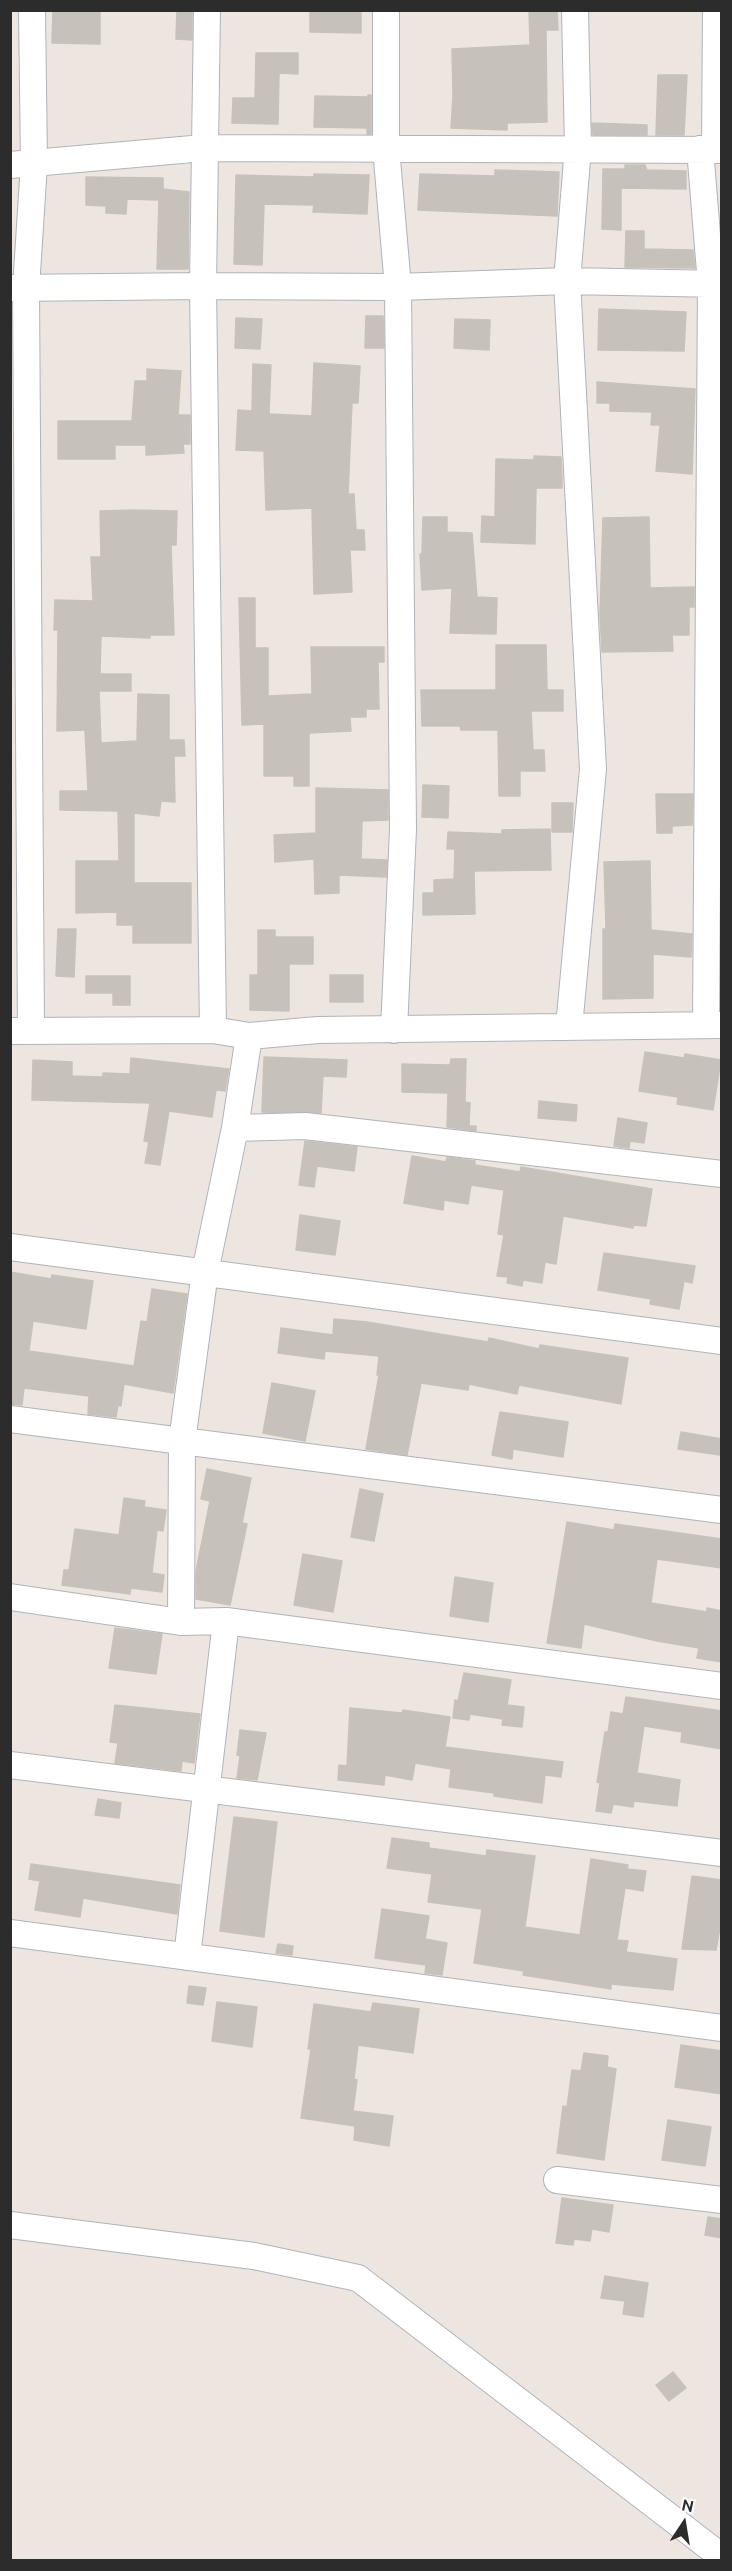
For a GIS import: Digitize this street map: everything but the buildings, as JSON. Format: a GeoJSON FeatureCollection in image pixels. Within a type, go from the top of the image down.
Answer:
{"type":"FeatureCollection","features":[{"type":"Feature","properties":{"kind":"street"},"geometry":{"type":"LineString","coordinates":[[32,10],[22,165],[18,288],[20,1031],[213,1030],[249,1036],[318,1030],[714,1025],[716,284],[712,149],[716,10]]}},
{"type":"Feature","properties":{"kind":"street"},"geometry":{"type":"LineString","coordinates":[[207,10],[203,286],[213,1030]]}},
{"type":"Feature","properties":{"kind":"street"},"geometry":{"type":"LineString","coordinates":[[386,10],[386,148],[398,287],[403,829],[394,1030]]}},
{"type":"Feature","properties":{"kind":"street"},"geometry":{"type":"LineString","coordinates":[[569,1027],[593,769],[567,281],[578,148],[575,10]]}},
{"type":"Feature","properties":{"kind":"street"},"geometry":{"type":"LineString","coordinates":[[22,165],[204,148],[712,149]]}},
{"type":"Feature","properties":{"kind":"street"},"geometry":{"type":"LineString","coordinates":[[18,288],[398,287],[567,281],[716,284]]}},
{"type":"Feature","properties":{"kind":"street"},"geometry":{"type":"LineString","coordinates":[[181,1622],[182,1441],[205,1272],[235,1128],[249,1036]]}},
{"type":"Feature","properties":{"kind":"street"},"geometry":{"type":"LineString","coordinates":[[235,1128],[305,1126],[722,1174]]}},
{"type":"Feature","properties":{"kind":"street"},"geometry":{"type":"LineString","coordinates":[[10,1247],[722,1341]]}},
{"type":"Feature","properties":{"kind":"street"},"geometry":{"type":"LineString","coordinates":[[10,1419],[722,1510]]}},
{"type":"Feature","properties":{"kind":"street"},"geometry":{"type":"LineString","coordinates":[[10,1597],[181,1622],[226,1621],[722,1686]]}},
{"type":"Feature","properties":{"kind":"street"},"geometry":{"type":"LineString","coordinates":[[187,1957],[226,1621]]}},
{"type":"Feature","properties":{"kind":"street"},"geometry":{"type":"LineString","coordinates":[[10,1765],[722,1853]]}},
{"type":"Feature","properties":{"kind":"street"},"geometry":{"type":"LineString","coordinates":[[10,1933],[722,2028]]}},
{"type":"Feature","properties":{"kind":"street"},"geometry":{"type":"LineString","coordinates":[[557,2180],[722,2200]]}},
{"type":"Feature","properties":{"kind":"street"},"geometry":{"type":"LineString","coordinates":[[10,2225],[254,2256],[358,2278],[722,2557]]}}]}
